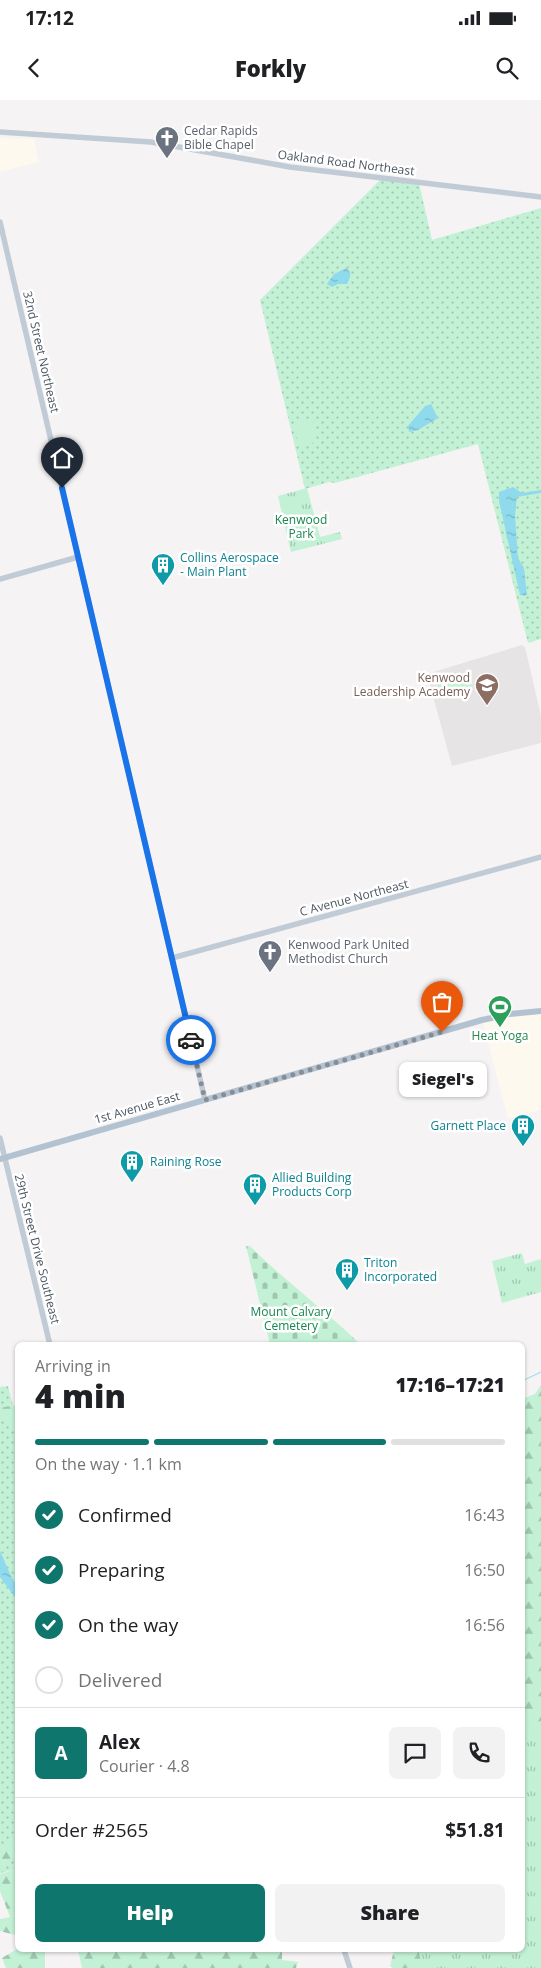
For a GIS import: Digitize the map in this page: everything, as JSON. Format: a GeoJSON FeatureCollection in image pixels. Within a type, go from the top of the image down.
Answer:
{"type":"FeatureCollection","features":[{"type":"Feature","properties":{"kind":"main road","name":"Oakland Road Northeast"},"geometry":{"type":"LineString","coordinates":[[0,132],[151,142],[290,167],[541,197]]}},
{"type":"Feature","properties":{"kind":"main road","name":"32nd Street Northeast"},"geometry":{"type":"LineString","coordinates":[[0,222],[205,1100]]}},
{"type":"Feature","properties":{"kind":"main road"},"geometry":{"type":"LineString","coordinates":[[0,579],[78,557]]}},
{"type":"Feature","properties":{"kind":"main road","name":"C Avenue Northeast"},"geometry":{"type":"LineString","coordinates":[[172,958],[541,857]]}},
{"type":"Feature","properties":{"kind":"main road","name":"1st Avenue East"},"geometry":{"type":"LineString","coordinates":[[2,1158],[482,1020],[510,1014],[541,1011]]}},
{"type":"Feature","properties":{"kind":"main road","name":"29th Street Drive Southeast"},"geometry":{"type":"LineString","coordinates":[[0,1138],[2,1158],[49,1342]]}},
{"type":"Feature","properties":{"kind":"main road"},"geometry":{"type":"LineString","coordinates":[[345,1952],[350,1968]]}},
{"type":"Feature","properties":{"kind":"shaded area"},"geometry":{"type":"Polygon","coordinates":[[[0,138],[34,139],[39,162],[0,172],[0,138]]]}},
{"type":"Feature","properties":{"kind":"shaded area","name":"Kenwood Leadership Academy"},"geometry":{"type":"Polygon","coordinates":[[[522,645],[525,647],[541,716],[541,743],[452,766],[427,674],[522,645]]]}},
{"type":"Feature","properties":{"kind":"shaded area"},"geometry":{"type":"Polygon","coordinates":[[[541,1011],[541,1110],[508,1119],[482,1020],[541,1011]]]}},
{"type":"Feature","properties":{"kind":"green space"},"geometry":{"type":"Polygon","coordinates":[[[380,180],[419,183],[432,240],[541,208],[541,639],[528,643],[478,444],[335,483],[329,482],[305,489],[260,300],[380,180]]]}},
{"type":"Feature","properties":{"kind":"green space"},"geometry":{"type":"Polygon","coordinates":[[[313,419],[317,442],[299,446],[294,423],[313,419]]]}},
{"type":"Feature","properties":{"kind":"green space","name":"Kenwood Park"},"geometry":{"type":"Polygon","coordinates":[[[307,488],[320,537],[340,532],[342,539],[291,552],[278,496],[307,488]]]}},
{"type":"Feature","properties":{"kind":"green space"},"geometry":{"type":"Polygon","coordinates":[[[468,672],[472,688],[440,696],[436,680],[468,672]]]}},
{"type":"Feature","properties":{"kind":"green space","name":"Mount Calvary Cemetery"},"geometry":{"type":"Polygon","coordinates":[[[246,1246],[250,1246],[358,1342],[269,1342],[246,1246]]]}},
{"type":"Feature","properties":{"kind":"green space"},"geometry":{"type":"Polygon","coordinates":[[[522,1253],[525,1264],[541,1259],[541,1292],[502,1303],[492,1261],[522,1253]]]}},
{"type":"Feature","properties":{"kind":"green space"},"geometry":{"type":"Polygon","coordinates":[[[541,1385],[541,1968],[393,1968],[390,1966],[394,1952],[525,1952],[525,1398],[535,1394],[541,1385]]]}},
{"type":"Feature","properties":{"kind":"green space"},"geometry":{"type":"Polygon","coordinates":[[[8,1386],[15,1413],[15,1870],[0,1873],[0,1387],[8,1386]]]}},
{"type":"Feature","properties":{"kind":"green space"},"geometry":{"type":"Polygon","coordinates":[[[15,1405],[15,1425],[7,1424],[0,1418],[0,1408],[15,1405]]]}},
{"type":"Feature","properties":{"kind":"green space"},"geometry":{"type":"Polygon","coordinates":[[[541,1723],[541,1968],[423,1968],[419,1952],[525,1952],[525,1727],[541,1723]]]}},
{"type":"Feature","properties":{"kind":"green space"},"geometry":{"type":"Polygon","coordinates":[[[15,1837],[15,1861],[0,1865],[0,1854],[15,1837]]]}},
{"type":"Feature","properties":{"kind":"green space"},"geometry":{"type":"Polygon","coordinates":[[[15,1870],[15,1935],[0,1931],[0,1919],[10,1917],[0,1891],[0,1874],[15,1870]]]}},
{"type":"Feature","properties":{"kind":"green space"},"geometry":{"type":"Polygon","coordinates":[[[15,1950],[15,1952],[45,1952],[45,1968],[6,1968],[2,1958],[15,1950]]]}},
{"type":"Feature","properties":{"kind":"green space"},"geometry":{"type":"Polygon","coordinates":[[[78,1952],[282,1952],[282,1960],[298,1962],[296,1968],[82,1968],[78,1952]]]}},
{"type":"Feature","properties":{"kind":"water"},"geometry":{"type":"Polygon","coordinates":[[[346,268],[350,274],[347,284],[338,284],[332,287],[327,284],[334,274],[346,268]]]}},
{"type":"Feature","properties":{"kind":"water"},"geometry":{"type":"Polygon","coordinates":[[[431,404],[438,418],[418,430],[409,432],[408,426],[425,406],[431,404]]]}},
{"type":"Feature","properties":{"kind":"water"},"geometry":{"type":"Polygon","coordinates":[[[513,487],[522,493],[541,490],[541,493],[517,497],[515,516],[518,558],[524,568],[527,594],[525,596],[520,595],[499,501],[499,492],[513,487]]]}},
{"type":"Feature","properties":{"kind":"water"},"geometry":{"type":"Polygon","coordinates":[[[0,1551],[15,1583],[15,1597],[0,1577],[0,1551]]]}},
{"type":"Feature","properties":{"kind":"waterway"},"geometry":{"type":"LineString","coordinates":[[525,1380],[541,1372]]}},
{"type":"Feature","properties":{"kind":"way so far"},"geometry":{"type":"LineString","coordinates":[[191,1040],[205,1100],[442,1032]]}},
{"type":"Feature","properties":{"kind":"place","name":"Cedar Rapids Bible Chapel"},"geometry":{"type":"Point","coordinates":[167,159]}},
{"type":"Feature","properties":{"kind":"place","name":"Collins Aerospace - Main Plant"},"geometry":{"type":"Point","coordinates":[163,586]}},
{"type":"Feature","properties":{"kind":"place","name":"Kenwood Leadership Academy"},"geometry":{"type":"Point","coordinates":[487,706]}},
{"type":"Feature","properties":{"kind":"place","name":"Kenwood Park United Methodist Church"},"geometry":{"type":"Point","coordinates":[270,973]}},
{"type":"Feature","properties":{"kind":"place","name":"Heat Yoga"},"geometry":{"type":"Point","coordinates":[500,1028]}},
{"type":"Feature","properties":{"kind":"place","name":"Siegel's"},"geometry":{"type":"Point","coordinates":[442,1032]}},
{"type":"Feature","properties":{"kind":"place","name":"Garnett Place"},"geometry":{"type":"Point","coordinates":[523,1147]}},
{"type":"Feature","properties":{"kind":"place","name":"Raining Rose"},"geometry":{"type":"Point","coordinates":[132,1183]}},
{"type":"Feature","properties":{"kind":"place","name":"Allied Building Products Corp"},"geometry":{"type":"Point","coordinates":[255,1206]}},
{"type":"Feature","properties":{"kind":"place","name":"Triton Incorporated"},"geometry":{"type":"Point","coordinates":[347,1291]}},
{"type":"Feature","properties":{"kind":"route"},"geometry":{"type":"LineString","coordinates":[[62,488],[191,1040]]}}]}
